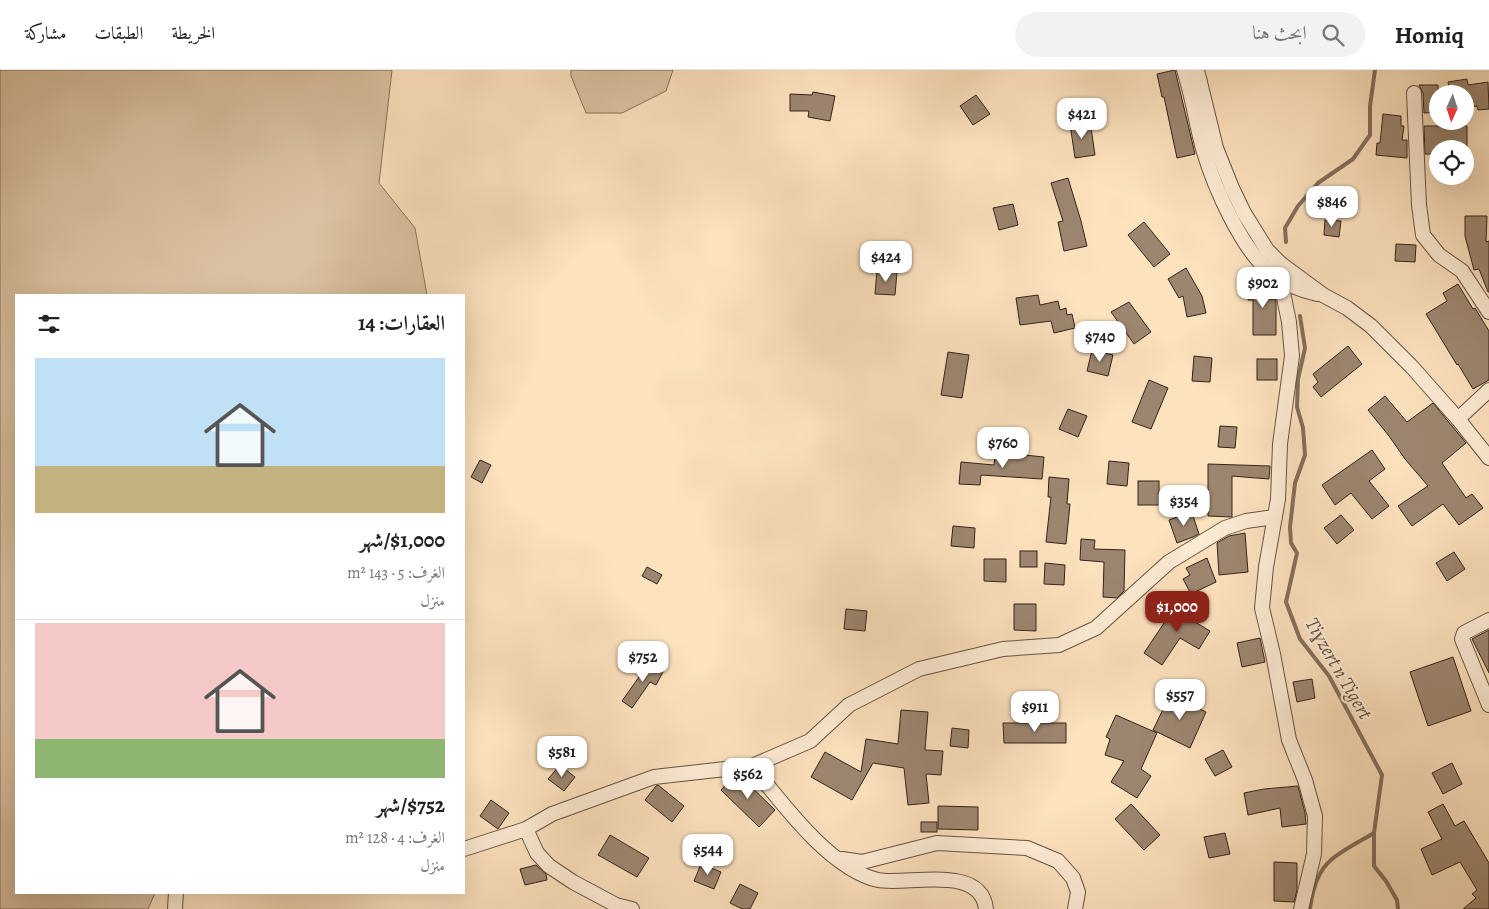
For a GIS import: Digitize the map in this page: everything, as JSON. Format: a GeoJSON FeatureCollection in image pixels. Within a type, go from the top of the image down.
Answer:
{"type":"FeatureCollection","features":[{"type":"Feature","properties":{"kind":"street"},"geometry":{"type":"LineString","coordinates":[[1184,70],[1204,152],[1221,196],[1251,251],[1269,271],[1296,288],[1323,295]]}},
{"type":"Feature","properties":{"kind":"street"},"geometry":{"type":"LineString","coordinates":[[1197,70],[1216,148],[1244,213],[1267,250],[1281,264],[1323,295],[1347,308],[1371,326],[1412,367],[1458,419],[1489,458]]}},
{"type":"Feature","properties":{"kind":"street"},"geometry":{"type":"LineString","coordinates":[[1414,93],[1419,205],[1423,235],[1439,255],[1462,271],[1489,312]]}},
{"type":"Feature","properties":{"kind":"street"},"geometry":{"type":"LineString","coordinates":[[1280,278],[1289,322],[1292,356],[1280,444],[1278,499],[1266,567],[1262,608],[1273,654],[1289,740],[1305,780],[1315,816],[1314,854],[1301,909]]}},
{"type":"Feature","properties":{"kind":"street"},"geometry":{"type":"LineString","coordinates":[[1458,419],[1489,390]]}},
{"type":"Feature","properties":{"kind":"street"},"geometry":{"type":"LineString","coordinates":[[465,848],[526,829],[552,814],[654,776],[752,766],[810,741],[849,705],[919,669],[1002,649],[1059,645],[1096,628],[1169,562],[1225,528],[1246,521],[1275,517]]}},
{"type":"Feature","properties":{"kind":"street"},"geometry":{"type":"LineString","coordinates":[[1489,620],[1464,633],[1462,639],[1489,705]]}},
{"type":"Feature","properties":{"kind":"street"},"geometry":{"type":"LineString","coordinates":[[752,766],[794,818],[836,858],[862,875],[880,880],[934,879],[966,883],[981,894],[982,908]]}},
{"type":"Feature","properties":{"kind":"street"},"geometry":{"type":"LineString","coordinates":[[526,829],[537,853],[549,866],[573,882],[616,905],[632,909]]}},
{"type":"Feature","properties":{"kind":"street"},"geometry":{"type":"LineString","coordinates":[[836,858],[862,862],[937,843],[1027,848],[1058,861],[1074,878],[1078,892],[1075,909]]}},
{"type":"Feature","properties":{"kind":"street"},"geometry":{"type":"LineString","coordinates":[[175,909],[176,894]]}},
{"type":"Feature","properties":{"kind":"shaded area"},"geometry":{"type":"Polygon","coordinates":[[[0,70],[392,70],[379,183],[415,228],[427,294],[15,294],[15,894],[155,894],[148,909],[0,909],[0,70]]]}},
{"type":"Feature","properties":{"kind":"shaded area"},"geometry":{"type":"Polygon","coordinates":[[[571,70],[673,70],[666,91],[622,113],[586,113],[571,76],[571,70]]]}},
{"type":"Feature","properties":{"kind":"building"},"geometry":{"type":"Polygon","coordinates":[[[1175,70],[1195,154],[1177,158],[1157,74],[1175,70]]]}},
{"type":"Feature","properties":{"kind":"building"},"geometry":{"type":"Polygon","coordinates":[[[1467,79],[1468,85],[1448,85],[1448,82],[1467,79]]]}},
{"type":"Feature","properties":{"kind":"building"},"geometry":{"type":"Polygon","coordinates":[[[1488,82],[1489,109],[1478,110],[1477,106],[1474,106],[1474,85],[1468,85],[1488,82]]]}},
{"type":"Feature","properties":{"kind":"building"},"geometry":{"type":"Polygon","coordinates":[[[1419,85],[1429,85],[1429,113],[1424,113],[1423,93],[1419,85]]]}},
{"type":"Feature","properties":{"kind":"building"},"geometry":{"type":"Polygon","coordinates":[[[813,92],[835,96],[830,121],[808,117],[809,111],[790,111],[790,94],[812,95],[813,92]]]}},
{"type":"Feature","properties":{"kind":"building"},"geometry":{"type":"Polygon","coordinates":[[[976,95],[990,114],[973,125],[960,106],[976,95]]]}},
{"type":"Feature","properties":{"kind":"building"},"geometry":{"type":"Polygon","coordinates":[[[1383,114],[1401,116],[1401,126],[1404,126],[1402,140],[1407,140],[1407,158],[1376,155],[1377,143],[1380,143],[1383,114]]]}},
{"type":"Feature","properties":{"kind":"building"},"geometry":{"type":"Polygon","coordinates":[[[1090,121],[1095,155],[1075,158],[1070,124],[1090,121]]]}},
{"type":"Feature","properties":{"kind":"building"},"geometry":{"type":"Polygon","coordinates":[[[1424,126],[1429,126],[1429,130],[1467,130],[1467,140],[1429,140],[1429,154],[1425,154],[1424,126]]]}},
{"type":"Feature","properties":{"kind":"building"},"geometry":{"type":"Polygon","coordinates":[[[1068,178],[1087,246],[1064,251],[1058,222],[1063,221],[1051,183],[1068,178]]]}},
{"type":"Feature","properties":{"kind":"building"},"geometry":{"type":"Polygon","coordinates":[[[1013,204],[1018,225],[999,230],[993,208],[1013,204]]]}},
{"type":"Feature","properties":{"kind":"building"},"geometry":{"type":"Polygon","coordinates":[[[1465,216],[1487,216],[1486,242],[1489,241],[1489,292],[1479,269],[1474,270],[1465,236],[1465,216]]]}},
{"type":"Feature","properties":{"kind":"building"},"geometry":{"type":"Polygon","coordinates":[[[1325,220],[1341,221],[1339,237],[1324,235],[1325,220]]]}},
{"type":"Feature","properties":{"kind":"building"},"geometry":{"type":"Polygon","coordinates":[[[1144,222],[1170,254],[1154,267],[1128,235],[1144,222]]]}},
{"type":"Feature","properties":{"kind":"building"},"geometry":{"type":"Polygon","coordinates":[[[1396,244],[1416,245],[1415,262],[1395,261],[1396,244]]]}},
{"type":"Feature","properties":{"kind":"building"},"geometry":{"type":"Polygon","coordinates":[[[1186,268],[1202,296],[1206,313],[1187,317],[1183,296],[1179,298],[1168,279],[1186,268]]]}},
{"type":"Feature","properties":{"kind":"building"},"geometry":{"type":"Polygon","coordinates":[[[877,270],[897,272],[895,295],[875,294],[877,270]]]}},
{"type":"Feature","properties":{"kind":"building"},"geometry":{"type":"Polygon","coordinates":[[[1248,281],[1269,282],[1269,299],[1275,299],[1276,302],[1276,335],[1253,335],[1253,300],[1248,300],[1248,281]]]}},
{"type":"Feature","properties":{"kind":"building"},"geometry":{"type":"Polygon","coordinates":[[[1458,284],[1489,331],[1489,380],[1473,389],[1426,314],[1447,301],[1443,293],[1458,284]]]}},
{"type":"Feature","properties":{"kind":"building"},"geometry":{"type":"Polygon","coordinates":[[[1038,295],[1040,305],[1058,301],[1060,310],[1066,308],[1067,315],[1072,314],[1075,328],[1054,333],[1051,321],[1020,325],[1016,298],[1038,295]]]}},
{"type":"Feature","properties":{"kind":"building"},"geometry":{"type":"Polygon","coordinates":[[[1129,302],[1151,332],[1134,344],[1111,312],[1129,302]]]}},
{"type":"Feature","properties":{"kind":"building"},"geometry":{"type":"Polygon","coordinates":[[[1348,346],[1362,364],[1321,397],[1313,387],[1318,382],[1313,374],[1348,346]]]}},
{"type":"Feature","properties":{"kind":"building"},"geometry":{"type":"Polygon","coordinates":[[[1092,350],[1113,355],[1108,376],[1087,371],[1092,350]]]}},
{"type":"Feature","properties":{"kind":"building"},"geometry":{"type":"Polygon","coordinates":[[[948,352],[969,355],[962,398],[941,395],[948,352]]]}},
{"type":"Feature","properties":{"kind":"building"},"geometry":{"type":"Polygon","coordinates":[[[1194,356],[1212,358],[1210,382],[1192,381],[1194,356]]]}},
{"type":"Feature","properties":{"kind":"building"},"geometry":{"type":"Polygon","coordinates":[[[1257,359],[1277,359],[1277,380],[1257,380],[1257,359]]]}},
{"type":"Feature","properties":{"kind":"building"},"geometry":{"type":"Polygon","coordinates":[[[1149,380],[1168,388],[1151,429],[1132,422],[1149,380]]]}},
{"type":"Feature","properties":{"kind":"building"},"geometry":{"type":"Polygon","coordinates":[[[1385,396],[1407,422],[1433,403],[1466,443],[1442,463],[1466,498],[1472,494],[1483,508],[1459,525],[1443,504],[1412,526],[1398,506],[1428,486],[1368,410],[1385,396]]]}},
{"type":"Feature","properties":{"kind":"building"},"geometry":{"type":"Polygon","coordinates":[[[1068,409],[1087,416],[1078,437],[1059,429],[1068,409]]]}},
{"type":"Feature","properties":{"kind":"building"},"geometry":{"type":"Polygon","coordinates":[[[1220,426],[1237,427],[1235,448],[1218,447],[1220,426]]]}},
{"type":"Feature","properties":{"kind":"building"},"geometry":{"type":"Polygon","coordinates":[[[1372,450],[1385,469],[1369,481],[1389,506],[1372,519],[1351,493],[1335,505],[1322,485],[1372,450]]]}},
{"type":"Feature","properties":{"kind":"building"},"geometry":{"type":"Polygon","coordinates":[[[995,455],[1044,457],[1042,479],[981,475],[980,485],[959,484],[961,462],[994,465],[995,455]]]}},
{"type":"Feature","properties":{"kind":"building"},"geometry":{"type":"Polygon","coordinates":[[[480,460],[491,465],[482,483],[471,477],[480,460]]]}},
{"type":"Feature","properties":{"kind":"building"},"geometry":{"type":"Polygon","coordinates":[[[1109,461],[1129,463],[1127,486],[1107,484],[1109,461]]]}},
{"type":"Feature","properties":{"kind":"building"},"geometry":{"type":"Polygon","coordinates":[[[1208,464],[1270,466],[1269,479],[1232,476],[1232,517],[1208,516],[1208,464]]]}},
{"type":"Feature","properties":{"kind":"building"},"geometry":{"type":"Polygon","coordinates":[[[1049,477],[1069,479],[1067,504],[1070,504],[1066,544],[1046,542],[1051,497],[1048,497],[1049,477]]]}},
{"type":"Feature","properties":{"kind":"building"},"geometry":{"type":"Polygon","coordinates":[[[1138,481],[1159,481],[1159,505],[1138,505],[1138,481]]]}},
{"type":"Feature","properties":{"kind":"building"},"geometry":{"type":"Polygon","coordinates":[[[1192,513],[1199,534],[1177,543],[1169,520],[1192,513]]]}},
{"type":"Feature","properties":{"kind":"building"},"geometry":{"type":"Polygon","coordinates":[[[1341,515],[1354,530],[1337,544],[1324,528],[1341,515]]]}},
{"type":"Feature","properties":{"kind":"building"},"geometry":{"type":"Polygon","coordinates":[[[953,526],[975,528],[974,548],[951,546],[953,526]]]}},
{"type":"Feature","properties":{"kind":"building"},"geometry":{"type":"Polygon","coordinates":[[[1245,533],[1248,572],[1219,575],[1217,543],[1229,536],[1245,533]]]}},
{"type":"Feature","properties":{"kind":"building"},"geometry":{"type":"Polygon","coordinates":[[[1081,539],[1095,540],[1094,549],[1125,550],[1124,591],[1117,598],[1103,597],[1104,562],[1080,560],[1081,539]]]}},
{"type":"Feature","properties":{"kind":"building"},"geometry":{"type":"Polygon","coordinates":[[[1020,551],[1037,551],[1037,567],[1020,567],[1020,551]]]}},
{"type":"Feature","properties":{"kind":"building"},"geometry":{"type":"Polygon","coordinates":[[[1454,552],[1465,569],[1447,581],[1436,563],[1454,552]]]}},
{"type":"Feature","properties":{"kind":"building"},"geometry":{"type":"Polygon","coordinates":[[[1207,558],[1216,582],[1191,594],[1183,579],[1190,575],[1186,568],[1207,558]]]}},
{"type":"Feature","properties":{"kind":"building"},"geometry":{"type":"Polygon","coordinates":[[[984,559],[1006,559],[1006,582],[984,581],[984,559]]]}},
{"type":"Feature","properties":{"kind":"building"},"geometry":{"type":"Polygon","coordinates":[[[1045,563],[1065,565],[1064,585],[1044,584],[1045,563]]]}},
{"type":"Feature","properties":{"kind":"building"},"geometry":{"type":"Polygon","coordinates":[[[647,567],[662,575],[657,584],[642,576],[647,567]]]}},
{"type":"Feature","properties":{"kind":"building"},"geometry":{"type":"Polygon","coordinates":[[[1181,600],[1196,613],[1190,619],[1210,631],[1199,649],[1180,638],[1162,665],[1144,653],[1163,622],[1181,600]]]}},
{"type":"Feature","properties":{"kind":"building"},"geometry":{"type":"Polygon","coordinates":[[[1014,604],[1036,604],[1036,631],[1014,630],[1014,604]]]}},
{"type":"Feature","properties":{"kind":"building"},"geometry":{"type":"Polygon","coordinates":[[[846,609],[867,611],[865,631],[844,629],[846,609]]]}},
{"type":"Feature","properties":{"kind":"building"},"geometry":{"type":"Polygon","coordinates":[[[1489,630],[1489,673],[1472,639],[1489,630]]]}},
{"type":"Feature","properties":{"kind":"building"},"geometry":{"type":"Polygon","coordinates":[[[1260,638],[1265,662],[1242,667],[1237,643],[1260,638]]]}},
{"type":"Feature","properties":{"kind":"building"},"geometry":{"type":"Polygon","coordinates":[[[1453,657],[1471,711],[1428,726],[1410,672],[1453,657]]]}},
{"type":"Feature","properties":{"kind":"building"},"geometry":{"type":"Polygon","coordinates":[[[647,662],[664,670],[656,685],[650,682],[632,708],[622,701],[647,662]]]}},
{"type":"Feature","properties":{"kind":"building"},"geometry":{"type":"Polygon","coordinates":[[[1312,679],[1315,698],[1297,702],[1293,682],[1312,679]]]}},
{"type":"Feature","properties":{"kind":"building"},"geometry":{"type":"Polygon","coordinates":[[[1170,695],[1206,712],[1190,748],[1153,730],[1170,695]]]}},
{"type":"Feature","properties":{"kind":"building"},"geometry":{"type":"Polygon","coordinates":[[[901,710],[928,712],[925,750],[943,751],[941,775],[926,774],[929,803],[908,805],[904,768],[873,763],[852,800],[811,777],[825,752],[861,772],[866,739],[898,744],[901,710]]]}},
{"type":"Feature","properties":{"kind":"building"},"geometry":{"type":"Polygon","coordinates":[[[1116,715],[1157,733],[1141,769],[1151,776],[1137,798],[1111,782],[1124,761],[1105,755],[1110,739],[1106,737],[1116,715]]]}},
{"type":"Feature","properties":{"kind":"building"},"geometry":{"type":"Polygon","coordinates":[[[1003,723],[1066,723],[1066,743],[1004,743],[1003,723]]]}},
{"type":"Feature","properties":{"kind":"building"},"geometry":{"type":"Polygon","coordinates":[[[952,728],[969,730],[968,748],[950,746],[952,728]]]}},
{"type":"Feature","properties":{"kind":"building"},"geometry":{"type":"Polygon","coordinates":[[[1223,750],[1232,767],[1215,776],[1205,759],[1223,750]]]}},
{"type":"Feature","properties":{"kind":"building"},"geometry":{"type":"Polygon","coordinates":[[[1452,763],[1462,784],[1443,794],[1432,773],[1452,763]]]}},
{"type":"Feature","properties":{"kind":"building"},"geometry":{"type":"Polygon","coordinates":[[[560,765],[575,777],[564,791],[548,779],[560,765]]]}},
{"type":"Feature","properties":{"kind":"building"},"geometry":{"type":"Polygon","coordinates":[[[740,776],[775,810],[759,827],[721,790],[733,777],[740,776]]]}},
{"type":"Feature","properties":{"kind":"building"},"geometry":{"type":"Polygon","coordinates":[[[658,785],[684,806],[672,822],[645,800],[658,785]]]}},
{"type":"Feature","properties":{"kind":"building"},"geometry":{"type":"Polygon","coordinates":[[[1298,786],[1306,824],[1282,827],[1280,808],[1248,815],[1244,793],[1298,786]]]}},
{"type":"Feature","properties":{"kind":"building"},"geometry":{"type":"Polygon","coordinates":[[[491,800],[509,813],[498,829],[480,816],[491,800]]]}},
{"type":"Feature","properties":{"kind":"building"},"geometry":{"type":"Polygon","coordinates":[[[1131,804],[1160,835],[1144,850],[1115,819],[1131,804]]]}},
{"type":"Feature","properties":{"kind":"building"},"geometry":{"type":"Polygon","coordinates":[[[1443,804],[1455,826],[1464,821],[1489,863],[1489,909],[1463,909],[1476,898],[1472,894],[1477,890],[1460,862],[1432,875],[1421,849],[1442,839],[1428,812],[1443,804]]]}},
{"type":"Feature","properties":{"kind":"building"},"geometry":{"type":"Polygon","coordinates":[[[938,806],[978,807],[978,830],[938,829],[938,806]]]}},
{"type":"Feature","properties":{"kind":"building"},"geometry":{"type":"Polygon","coordinates":[[[921,822],[937,822],[937,832],[921,832],[921,822]]]}},
{"type":"Feature","properties":{"kind":"building"},"geometry":{"type":"Polygon","coordinates":[[[1225,833],[1230,854],[1209,858],[1204,837],[1225,833]]]}},
{"type":"Feature","properties":{"kind":"building"},"geometry":{"type":"Polygon","coordinates":[[[610,835],[649,858],[637,877],[598,855],[610,835]]]}},
{"type":"Feature","properties":{"kind":"building"},"geometry":{"type":"Polygon","coordinates":[[[1274,862],[1297,863],[1297,890],[1294,902],[1274,901],[1274,862]]]}},
{"type":"Feature","properties":{"kind":"building"},"geometry":{"type":"Polygon","coordinates":[[[701,864],[721,872],[714,889],[694,881],[701,864]]]}},
{"type":"Feature","properties":{"kind":"building"},"geometry":{"type":"Polygon","coordinates":[[[536,865],[546,874],[547,880],[525,885],[520,869],[536,865]]]}},
{"type":"Feature","properties":{"kind":"building"},"geometry":{"type":"Polygon","coordinates":[[[740,884],[758,893],[750,909],[742,909],[730,903],[740,884]]]}},
{"type":"Feature","properties":{"kind":"waterway","name":"Tiɣzert n Tigert"},"geometry":{"type":"LineString","coordinates":[[1286,242],[1285,228],[1298,206],[1318,183],[1353,159],[1370,135],[1370,106],[1375,70]]}},
{"type":"Feature","properties":{"kind":"waterway","name":"Tiɣzert n Tigert"},"geometry":{"type":"LineString","coordinates":[[1300,316],[1305,348],[1298,379],[1297,407],[1303,428],[1305,455],[1295,483],[1290,527],[1291,543],[1297,553],[1286,602],[1300,639],[1329,676],[1382,775],[1374,833],[1374,866],[1386,881],[1397,900],[1398,909]]}},
{"type":"Feature","properties":{"kind":"waterway"},"geometry":{"type":"LineString","coordinates":[[1310,909],[1316,882],[1326,865],[1341,853],[1374,833]]}}]}
